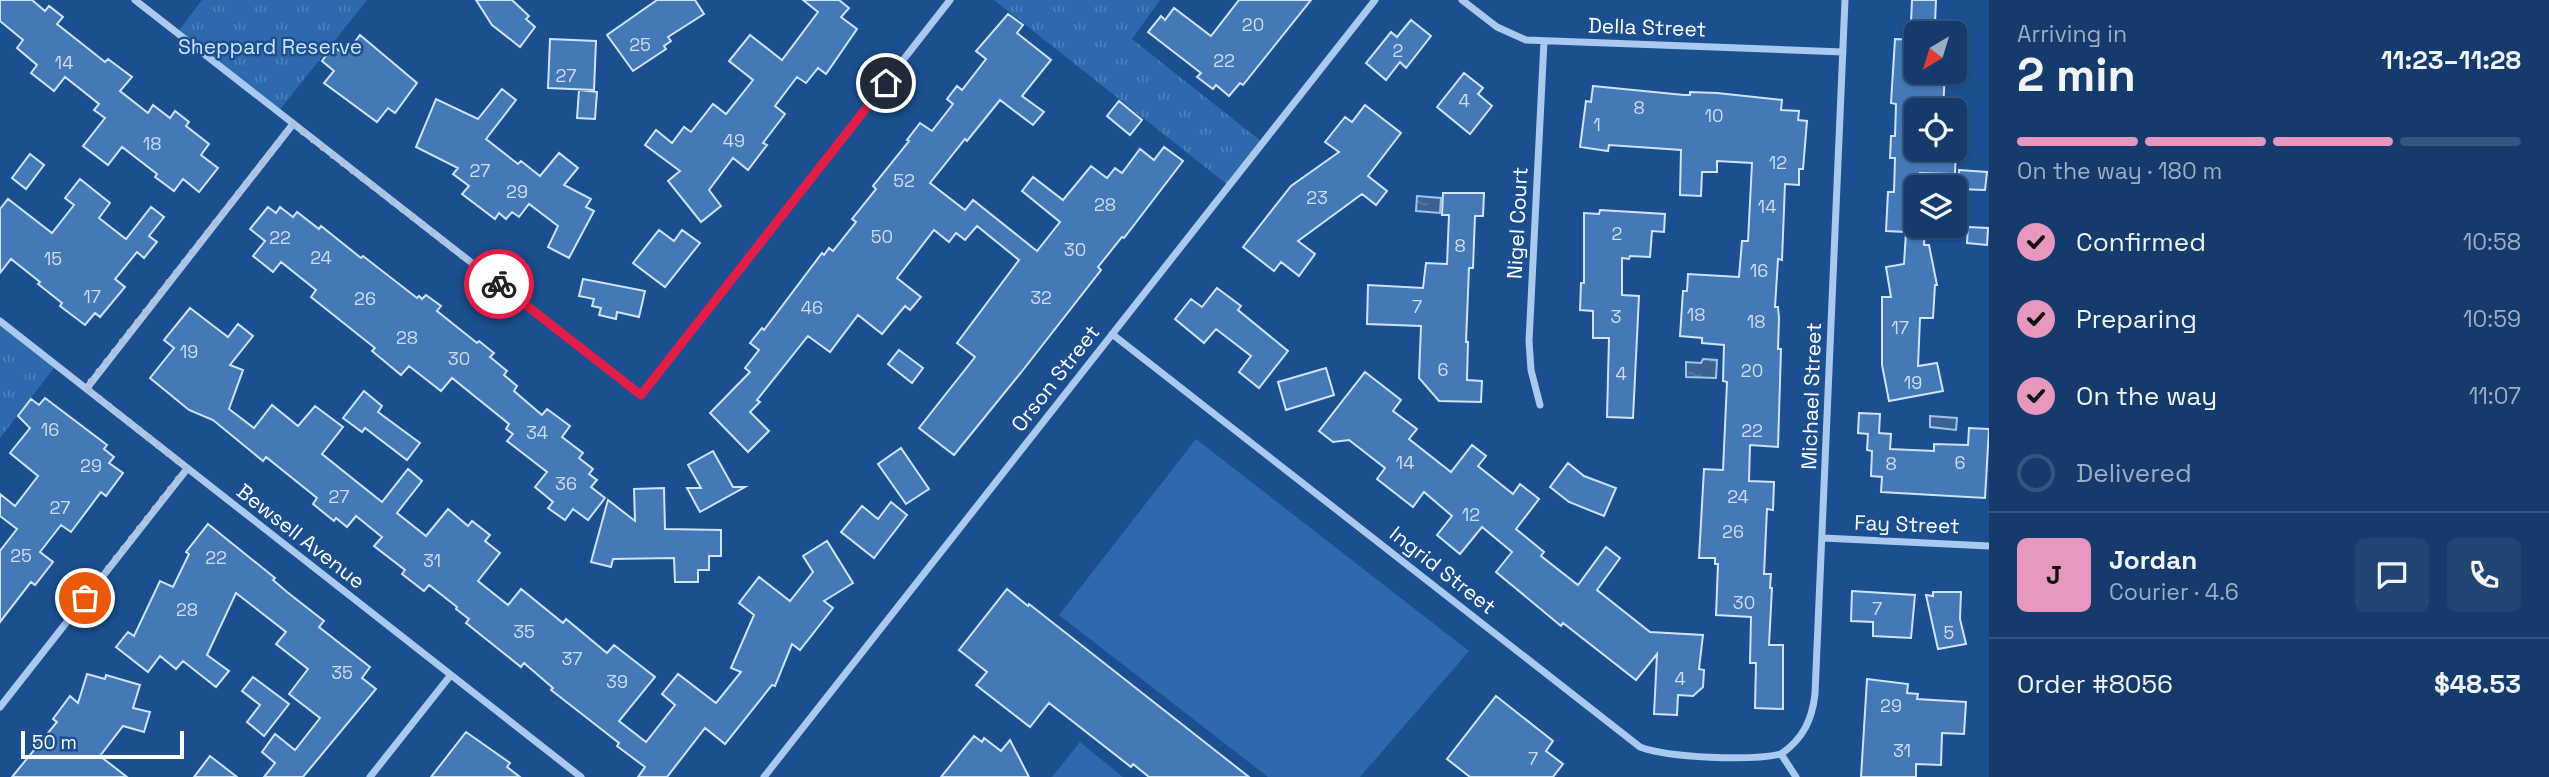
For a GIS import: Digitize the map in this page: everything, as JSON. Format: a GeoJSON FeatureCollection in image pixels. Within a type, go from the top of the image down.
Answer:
{"type":"FeatureCollection","features":[{"type":"Feature","properties":{"kind":"street"},"geometry":{"type":"LineString","coordinates":[[135,0],[641,395],[950,0]]}},
{"type":"Feature","properties":{"kind":"street","name":"Orson Street"},"geometry":{"type":"LineString","coordinates":[[764,777],[1374,0]]}},
{"type":"Feature","properties":{"kind":"street","name":"Della Street"},"geometry":{"type":"LineString","coordinates":[[1462,0],[1505,32],[1527,40],[1843,52]]}},
{"type":"Feature","properties":{"kind":"street","name":"Michael Street"},"geometry":{"type":"LineString","coordinates":[[1781,754],[1805,732],[1813,711],[1823,538],[1845,0]]}},
{"type":"Feature","properties":{"kind":"street","name":"Nigel Court"},"geometry":{"type":"LineString","coordinates":[[1540,405],[1531,370],[1529,341],[1544,41]]}},
{"type":"Feature","properties":{"kind":"street"},"geometry":{"type":"LineString","coordinates":[[86,388],[293,124]]}},
{"type":"Feature","properties":{"kind":"street","name":"Bewsell Avenue"},"geometry":{"type":"LineString","coordinates":[[0,321],[581,777]]}},
{"type":"Feature","properties":{"kind":"street","name":"Ingrid Street"},"geometry":{"type":"LineString","coordinates":[[1112,334],[1640,747],[1666,754],[1751,758],[1781,754]]}},
{"type":"Feature","properties":{"kind":"street"},"geometry":{"type":"LineString","coordinates":[[0,707],[187,468]]}},
{"type":"Feature","properties":{"kind":"street","name":"Fay Street"},"geometry":{"type":"LineString","coordinates":[[1823,538],[1989,545]]}},
{"type":"Feature","properties":{"kind":"street"},"geometry":{"type":"LineString","coordinates":[[370,777],[450,676]]}},
{"type":"Feature","properties":{"kind":"street"},"geometry":{"type":"LineString","coordinates":[[1781,754],[1796,777]]}},
{"type":"Feature","properties":{"kind":"green space","name":"Sheppard Reserve"},"geometry":{"type":"Polygon","coordinates":[[[202,0],[367,0],[278,112],[177,33],[202,0]]]}},
{"type":"Feature","properties":{"kind":"green space"},"geometry":{"type":"Polygon","coordinates":[[[994,0],[1160,0],[1132,39],[1262,142],[1228,185],[994,0]]]}},
{"type":"Feature","properties":{"kind":"green space"},"geometry":{"type":"Polygon","coordinates":[[[0,321],[57,364],[0,438],[0,321]]]}},
{"type":"Feature","properties":{"kind":"green space"},"geometry":{"type":"Polygon","coordinates":[[[1196,439],[1469,651],[1360,777],[1268,777],[1059,615],[1196,439]]]}},
{"type":"Feature","properties":{"kind":"green space"},"geometry":{"type":"Polygon","coordinates":[[[1080,742],[1123,777],[1052,777],[1080,742]]]}},
{"type":"Feature","properties":{"kind":"water"},"geometry":{"type":"Polygon","coordinates":[[[1417,196],[1441,198],[1440,213],[1416,211],[1417,196]]]}},
{"type":"Feature","properties":{"kind":"water"},"geometry":{"type":"Polygon","coordinates":[[[1703,359],[1717,360],[1716,378],[1686,377],[1686,362],[1701,363],[1703,359]]]}},
{"type":"Feature","properties":{"kind":"water"},"geometry":{"type":"Polygon","coordinates":[[[1930,416],[1957,418],[1956,430],[1930,427],[1930,416]]]}},
{"type":"Feature","properties":{"kind":"building"},"geometry":{"type":"Polygon","coordinates":[[[0,0],[32,0],[45,11],[49,6],[63,17],[57,24],[105,62],[108,59],[132,77],[120,91],[148,113],[153,105],[170,118],[175,111],[189,122],[186,126],[209,144],[201,155],[218,168],[199,192],[183,179],[174,191],[122,147],[108,165],[83,146],[105,118],[94,110],[99,104],[65,77],[54,91],[31,73],[37,65],[17,48],[23,40],[0,21],[0,0]]]}},
{"type":"Feature","properties":{"kind":"building"},"geometry":{"type":"Polygon","coordinates":[[[476,0],[512,0],[529,16],[526,19],[535,27],[520,47],[492,25],[476,0]]]}},
{"type":"Feature","properties":{"kind":"building"},"geometry":{"type":"Polygon","coordinates":[[[657,0],[695,0],[704,14],[668,37],[671,41],[664,46],[666,49],[633,71],[607,35],[657,0]]]}},
{"type":"Feature","properties":{"kind":"building"},"geometry":{"type":"Polygon","coordinates":[[[803,0],[839,0],[849,8],[841,17],[857,29],[826,74],[818,68],[806,83],[797,77],[775,106],[785,114],[763,143],[767,145],[748,170],[733,158],[709,190],[721,206],[701,222],[668,181],[680,171],[645,145],[656,130],[672,143],[684,127],[691,132],[713,104],[726,114],[753,80],[729,61],[750,35],[782,60],[818,12],[803,0]]]}},
{"type":"Feature","properties":{"kind":"building"},"geometry":{"type":"Polygon","coordinates":[[[1239,0],[1311,0],[1243,85],[1240,83],[1229,96],[1216,85],[1213,89],[1197,77],[1201,73],[1148,32],[1161,16],[1165,20],[1174,8],[1211,36],[1239,0]]]}},
{"type":"Feature","properties":{"kind":"building"},"geometry":{"type":"Polygon","coordinates":[[[1912,0],[1936,0],[1935,21],[1911,21],[1912,0]]]}},
{"type":"Feature","properties":{"kind":"building"},"geometry":{"type":"Polygon","coordinates":[[[1008,14],[1023,25],[1017,33],[1051,60],[1022,96],[1044,112],[1033,125],[1000,100],[930,183],[965,210],[973,200],[1037,251],[1060,222],[1022,191],[1033,177],[1063,200],[1091,166],[1107,178],[1115,168],[1122,173],[1140,149],[1154,160],[1164,147],[1183,161],[1124,238],[1122,237],[1098,267],[1101,270],[954,455],[919,428],[975,357],[957,343],[1019,260],[977,226],[965,240],[956,233],[949,242],[934,230],[897,278],[921,297],[910,310],[905,306],[882,334],[858,315],[830,352],[808,336],[750,412],[769,431],[748,452],[710,413],[750,372],[745,368],[759,350],[750,343],[762,328],[764,330],[822,253],[824,255],[829,248],[833,251],[856,222],[852,219],[876,189],[873,186],[920,123],[932,131],[953,104],[947,99],[957,86],[962,90],[986,59],[976,51],[1008,14]]]}},
{"type":"Feature","properties":{"kind":"building"},"geometry":{"type":"Polygon","coordinates":[[[1411,20],[1431,36],[1406,68],[1400,62],[1386,80],[1366,63],[1391,32],[1397,37],[1411,20]]]}},
{"type":"Feature","properties":{"kind":"building"},"geometry":{"type":"Polygon","coordinates":[[[360,35],[417,83],[395,113],[388,108],[377,122],[324,83],[334,71],[322,61],[333,46],[345,55],[360,35]]]}},
{"type":"Feature","properties":{"kind":"building"},"geometry":{"type":"Polygon","coordinates":[[[550,39],[596,41],[594,90],[548,88],[550,39]]]}},
{"type":"Feature","properties":{"kind":"building"},"geometry":{"type":"Polygon","coordinates":[[[1895,39],[1904,39],[1904,84],[1944,84],[1944,98],[1904,98],[1904,161],[1956,161],[1955,174],[1904,175],[1904,232],[1886,231],[1888,192],[1894,192],[1895,158],[1890,158],[1891,136],[1895,136],[1896,104],[1891,103],[1895,39]]]}},
{"type":"Feature","properties":{"kind":"building"},"geometry":{"type":"Polygon","coordinates":[[[1464,73],[1483,88],[1478,94],[1492,106],[1470,134],[1437,107],[1464,73]]]}},
{"type":"Feature","properties":{"kind":"building"},"geometry":{"type":"Polygon","coordinates":[[[1593,86],[1684,95],[1690,95],[1690,92],[1717,93],[1782,100],[1781,110],[1799,111],[1798,120],[1807,121],[1799,185],[1785,184],[1782,260],[1778,259],[1775,307],[1778,307],[1779,318],[1778,349],[1781,349],[1778,447],[1750,445],[1749,481],[1774,482],[1773,510],[1767,509],[1764,574],[1771,574],[1772,588],[1769,645],[1783,645],[1783,709],[1755,708],[1756,663],[1750,663],[1751,617],[1716,615],[1718,564],[1715,564],[1715,558],[1699,558],[1704,469],[1723,470],[1727,382],[1723,381],[1724,345],[1702,343],[1702,338],[1680,336],[1683,291],[1687,291],[1688,274],[1739,277],[1742,241],[1748,241],[1752,163],[1717,161],[1717,172],[1702,172],[1701,196],[1680,195],[1681,150],[1609,145],[1608,151],[1580,147],[1586,101],[1591,102],[1593,86]]]}},
{"type":"Feature","properties":{"kind":"building"},"geometry":{"type":"Polygon","coordinates":[[[502,89],[516,100],[486,139],[518,164],[521,161],[540,176],[559,153],[578,168],[564,185],[591,199],[586,207],[594,211],[569,258],[548,247],[558,226],[529,204],[519,217],[512,212],[506,219],[499,213],[495,219],[462,194],[469,186],[453,174],[458,168],[416,147],[436,99],[478,119],[502,89]]]}},
{"type":"Feature","properties":{"kind":"building"},"geometry":{"type":"Polygon","coordinates":[[[579,90],[597,92],[595,119],[577,118],[579,90]]]}},
{"type":"Feature","properties":{"kind":"building"},"geometry":{"type":"Polygon","coordinates":[[[1119,101],[1142,120],[1130,135],[1107,116],[1119,101]]]}},
{"type":"Feature","properties":{"kind":"building"},"geometry":{"type":"Polygon","coordinates":[[[1365,105],[1401,133],[1368,176],[1387,191],[1376,205],[1362,194],[1298,241],[1315,254],[1299,276],[1281,262],[1274,271],[1243,247],[1291,186],[1339,152],[1325,142],[1345,117],[1352,122],[1365,105]]]}},
{"type":"Feature","properties":{"kind":"building"},"geometry":{"type":"Polygon","coordinates":[[[30,154],[44,165],[26,189],[12,178],[30,154]]]}},
{"type":"Feature","properties":{"kind":"building"},"geometry":{"type":"Polygon","coordinates":[[[1959,170],[1987,172],[1985,190],[1967,189],[1967,175],[1959,175],[1959,170]]]}},
{"type":"Feature","properties":{"kind":"building"},"geometry":{"type":"Polygon","coordinates":[[[80,179],[110,203],[99,218],[126,239],[151,207],[164,217],[149,236],[157,242],[144,258],[137,252],[115,279],[125,287],[100,317],[95,313],[85,325],[60,306],[62,303],[11,259],[0,273],[0,209],[8,199],[52,233],[74,205],[65,198],[80,179]]]}},
{"type":"Feature","properties":{"kind":"building"},"geometry":{"type":"Polygon","coordinates":[[[1443,193],[1484,193],[1483,216],[1475,216],[1473,268],[1469,268],[1466,342],[1467,380],[1482,381],[1481,402],[1439,401],[1419,378],[1421,326],[1367,324],[1368,285],[1423,288],[1426,263],[1447,264],[1449,215],[1442,215],[1443,193]]]}},
{"type":"Feature","properties":{"kind":"building"},"geometry":{"type":"Polygon","coordinates":[[[268,207],[276,213],[280,207],[293,217],[297,212],[319,229],[321,226],[361,258],[363,256],[417,298],[419,296],[422,299],[426,295],[441,306],[437,311],[494,353],[490,357],[507,371],[504,375],[517,386],[514,391],[542,415],[547,409],[570,426],[562,437],[583,453],[579,458],[593,469],[589,474],[597,480],[591,487],[605,498],[588,520],[573,509],[565,520],[548,508],[553,502],[535,487],[547,472],[507,441],[513,434],[506,429],[509,424],[452,378],[441,391],[409,366],[401,375],[372,351],[375,348],[311,297],[316,290],[281,262],[273,272],[253,256],[265,241],[250,229],[268,207]]]}},
{"type":"Feature","properties":{"kind":"building"},"geometry":{"type":"Polygon","coordinates":[[[1600,210],[1665,214],[1664,232],[1652,231],[1650,257],[1622,258],[1622,295],[1639,296],[1633,418],[1607,417],[1609,338],[1593,338],[1593,311],[1580,310],[1581,283],[1584,283],[1584,213],[1599,214],[1600,210]]]}},
{"type":"Feature","properties":{"kind":"building"},"geometry":{"type":"Polygon","coordinates":[[[1968,227],[1988,228],[1987,245],[1967,243],[1968,227]]]}},
{"type":"Feature","properties":{"kind":"building"},"geometry":{"type":"Polygon","coordinates":[[[659,230],[674,241],[682,230],[700,243],[665,287],[633,263],[659,230]]]}},
{"type":"Feature","properties":{"kind":"building"},"geometry":{"type":"Polygon","coordinates":[[[1906,238],[1924,238],[1924,245],[1929,245],[1937,285],[1933,318],[1920,318],[1918,366],[1937,363],[1943,391],[1889,401],[1882,365],[1882,297],[1891,297],[1886,267],[1904,264],[1906,238]]]}},
{"type":"Feature","properties":{"kind":"building"},"geometry":{"type":"Polygon","coordinates":[[[583,279],[645,291],[639,317],[617,312],[616,319],[599,315],[601,308],[592,306],[594,299],[579,296],[583,279]]]}},
{"type":"Feature","properties":{"kind":"building"},"geometry":{"type":"Polygon","coordinates":[[[1217,288],[1241,306],[1238,310],[1288,351],[1259,388],[1239,372],[1251,356],[1216,329],[1204,343],[1175,319],[1191,299],[1202,307],[1217,288]]]}},
{"type":"Feature","properties":{"kind":"building"},"geometry":{"type":"Polygon","coordinates":[[[190,308],[228,337],[238,324],[253,336],[230,365],[243,370],[229,409],[254,428],[272,405],[298,426],[315,406],[343,427],[322,454],[382,502],[408,469],[422,481],[397,513],[426,536],[448,509],[468,526],[472,521],[490,535],[485,541],[500,553],[478,581],[508,605],[521,589],[563,623],[566,619],[607,653],[614,645],[655,677],[619,721],[646,742],[675,705],[662,694],[678,674],[716,703],[741,672],[731,668],[754,615],[739,603],[759,577],[790,601],[813,572],[803,556],[827,541],[853,583],[824,601],[833,608],[800,650],[792,644],[775,686],[772,685],[725,744],[705,728],[667,777],[638,777],[645,767],[617,746],[619,743],[551,690],[553,688],[524,663],[521,667],[466,623],[469,619],[429,585],[424,591],[402,574],[405,570],[374,546],[382,537],[356,516],[347,527],[336,518],[334,521],[313,504],[317,498],[266,457],[263,461],[213,420],[189,410],[150,378],[174,348],[164,340],[190,308]]]}},
{"type":"Feature","properties":{"kind":"building"},"geometry":{"type":"Polygon","coordinates":[[[899,350],[923,368],[912,383],[888,364],[899,350]]]}},
{"type":"Feature","properties":{"kind":"building"},"geometry":{"type":"Polygon","coordinates":[[[1326,368],[1334,395],[1286,410],[1278,382],[1326,368]]]}},
{"type":"Feature","properties":{"kind":"building"},"geometry":{"type":"Polygon","coordinates":[[[1365,372],[1401,400],[1393,411],[1417,429],[1409,439],[1451,472],[1472,445],[1486,456],[1478,466],[1513,494],[1520,484],[1539,499],[1516,529],[1544,552],[1541,556],[1578,585],[1606,547],[1620,558],[1597,590],[1650,632],[1703,635],[1699,669],[1704,670],[1703,687],[1693,696],[1678,695],[1677,715],[1654,714],[1657,654],[1636,680],[1563,623],[1561,626],[1496,572],[1512,552],[1482,527],[1460,554],[1437,535],[1452,516],[1424,492],[1413,507],[1377,479],[1385,468],[1349,440],[1333,442],[1319,431],[1365,372]]]}},
{"type":"Feature","properties":{"kind":"building"},"geometry":{"type":"Polygon","coordinates":[[[364,391],[382,406],[378,412],[420,443],[407,460],[365,428],[362,432],[343,418],[364,391]]]}},
{"type":"Feature","properties":{"kind":"building"},"geometry":{"type":"Polygon","coordinates":[[[45,398],[107,445],[104,449],[114,457],[109,463],[123,473],[106,496],[101,492],[71,532],[61,525],[40,552],[53,562],[35,585],[31,582],[0,622],[0,551],[17,529],[0,516],[0,494],[15,506],[38,476],[10,453],[30,428],[18,416],[31,399],[39,405],[45,398]]]}},
{"type":"Feature","properties":{"kind":"building"},"geometry":{"type":"Polygon","coordinates":[[[1859,413],[1880,414],[1879,433],[1891,434],[1890,449],[1934,451],[1934,444],[1968,445],[1969,428],[1989,429],[1985,498],[1881,492],[1882,477],[1871,476],[1872,451],[1867,450],[1868,434],[1858,433],[1859,413]]]}},
{"type":"Feature","properties":{"kind":"building"},"geometry":{"type":"Polygon","coordinates":[[[901,448],[929,489],[906,504],[878,464],[901,448]]]}},
{"type":"Feature","properties":{"kind":"building"},"geometry":{"type":"Polygon","coordinates":[[[713,451],[733,487],[745,487],[700,512],[687,488],[701,488],[688,465],[713,451]]]}},
{"type":"Feature","properties":{"kind":"building"},"geometry":{"type":"Polygon","coordinates":[[[1568,463],[1584,476],[1616,488],[1604,516],[1569,502],[1550,487],[1568,463]]]}},
{"type":"Feature","properties":{"kind":"building"},"geometry":{"type":"Polygon","coordinates":[[[664,488],[665,529],[721,530],[721,556],[709,556],[709,570],[698,570],[698,582],[675,582],[674,558],[613,559],[611,567],[591,562],[608,500],[635,521],[634,489],[664,488]]]}},
{"type":"Feature","properties":{"kind":"building"},"geometry":{"type":"Polygon","coordinates":[[[891,502],[907,515],[874,558],[841,532],[862,506],[878,519],[891,502]]]}},
{"type":"Feature","properties":{"kind":"building"},"geometry":{"type":"Polygon","coordinates":[[[208,524],[324,621],[319,627],[370,667],[362,678],[376,689],[303,777],[264,777],[275,763],[262,752],[275,734],[295,750],[320,718],[289,694],[308,669],[276,644],[286,632],[236,593],[207,655],[229,671],[216,687],[183,661],[176,669],[160,656],[148,672],[116,647],[128,632],[134,636],[160,581],[173,587],[189,554],[186,552],[208,524]]]}},
{"type":"Feature","properties":{"kind":"building"},"geometry":{"type":"Polygon","coordinates":[[[1007,589],[1249,777],[1149,777],[1133,764],[1131,767],[1049,703],[1030,727],[976,685],[987,672],[959,650],[1007,589]]]}},
{"type":"Feature","properties":{"kind":"building"},"geometry":{"type":"Polygon","coordinates":[[[1852,591],[1915,595],[1911,638],[1873,636],[1873,622],[1851,621],[1852,591]]]}},
{"type":"Feature","properties":{"kind":"building"},"geometry":{"type":"Polygon","coordinates":[[[1933,592],[1961,592],[1960,619],[1966,644],[1938,649],[1926,595],[1933,596],[1933,592]]]}},
{"type":"Feature","properties":{"kind":"building"},"geometry":{"type":"Polygon","coordinates":[[[87,674],[105,679],[106,675],[140,685],[133,708],[150,712],[144,732],[123,726],[100,756],[127,777],[12,777],[57,722],[53,719],[70,696],[78,703],[87,674]]]}},
{"type":"Feature","properties":{"kind":"building"},"geometry":{"type":"Polygon","coordinates":[[[253,677],[289,704],[264,736],[247,722],[260,705],[242,691],[253,677]]]}},
{"type":"Feature","properties":{"kind":"building"},"geometry":{"type":"Polygon","coordinates":[[[1867,679],[1908,684],[1907,693],[1918,694],[1917,699],[1966,702],[1964,734],[1942,733],[1941,765],[1916,764],[1916,777],[1861,777],[1867,679]]]}},
{"type":"Feature","properties":{"kind":"building"},"geometry":{"type":"Polygon","coordinates":[[[1496,696],[1553,741],[1546,751],[1563,764],[1553,777],[1470,777],[1447,759],[1496,696]]]}},
{"type":"Feature","properties":{"kind":"building"},"geometry":{"type":"Polygon","coordinates":[[[466,732],[510,763],[507,767],[520,777],[431,777],[466,732]]]}},
{"type":"Feature","properties":{"kind":"building"},"geometry":{"type":"Polygon","coordinates":[[[974,736],[982,742],[984,738],[1001,751],[1010,740],[1029,777],[941,777],[974,736]]]}},
{"type":"Feature","properties":{"kind":"building"},"geometry":{"type":"Polygon","coordinates":[[[210,756],[237,777],[194,777],[210,756]]]}},
{"type":"Feature","properties":{"kind":"way so far"},"geometry":{"type":"LineString","coordinates":[[85,598],[187,468],[86,388],[293,124],[499,284]]}},
{"type":"Feature","properties":{"kind":"route"},"geometry":{"type":"LineString","coordinates":[[499,284],[641,395],[886,83]]}}]}
